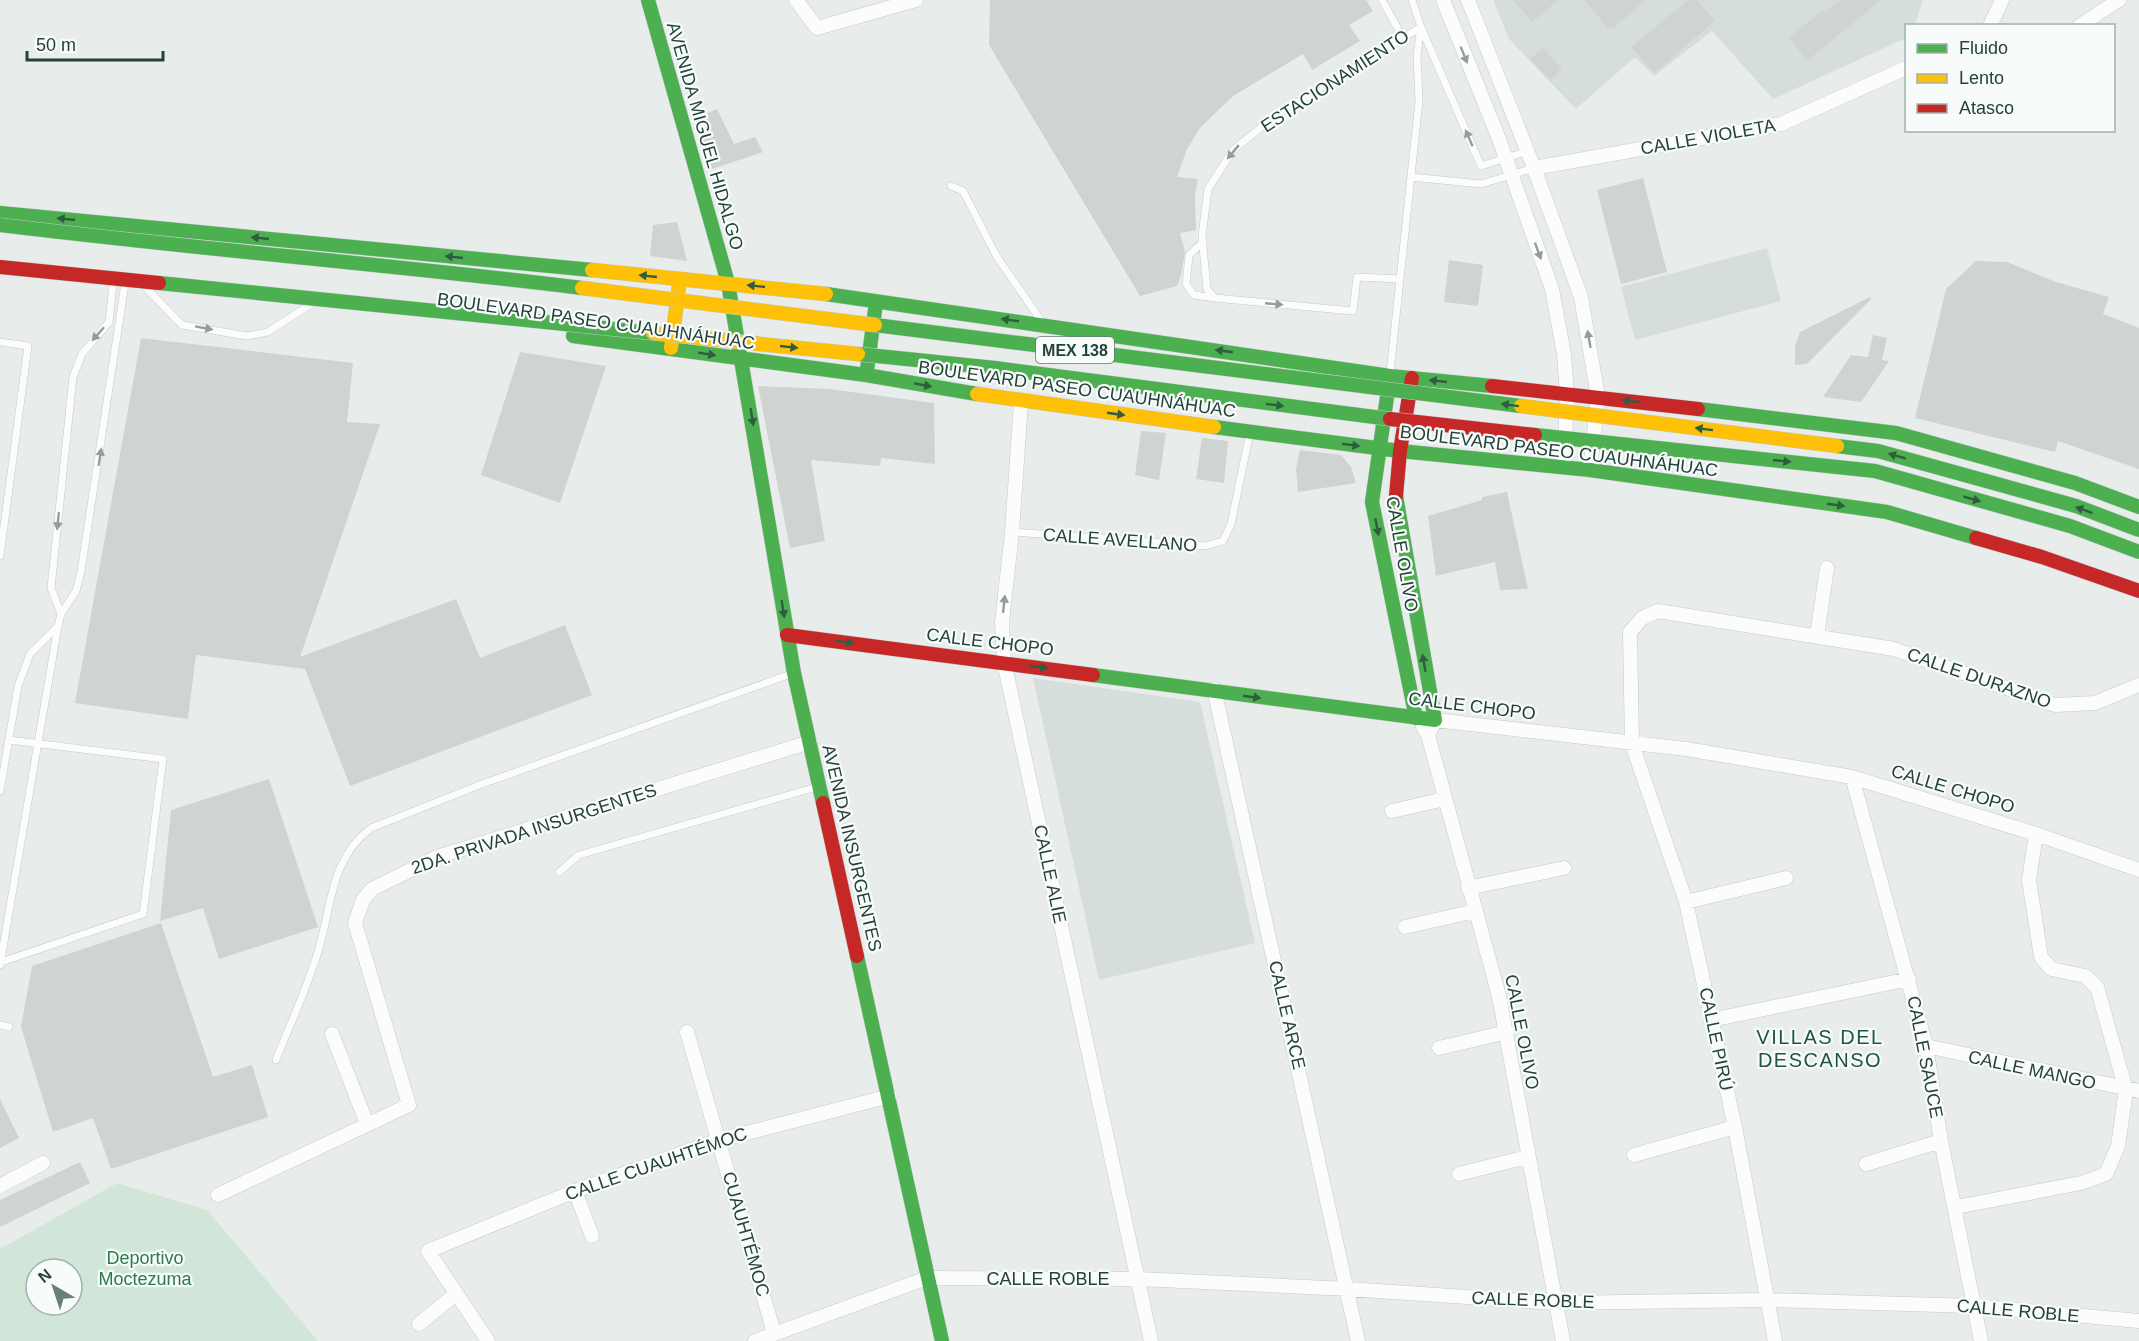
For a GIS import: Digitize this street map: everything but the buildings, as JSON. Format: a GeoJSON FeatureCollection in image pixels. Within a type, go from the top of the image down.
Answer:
{"type":"FeatureCollection","features":[{"type":"Feature","properties":{"kind":"street","name":"AVENIDA MIGUEL HIDALGO"},"geometry":{"type":"LineString","coordinates":[[648,0],[728,283],[742,359]]}},
{"type":"Feature","properties":{"kind":"street"},"geometry":{"type":"LineString","coordinates":[[796,0],[817,28],[916,0]]}},
{"type":"Feature","properties":{"kind":"street"},"geometry":{"type":"LineString","coordinates":[[1443,0],[1506,159],[1552,289],[1564,354],[1567,394],[1564,467]]}},
{"type":"Feature","properties":{"kind":"street"},"geometry":{"type":"LineString","coordinates":[[1468,0],[1536,172],[1581,297],[1598,397],[1590,470]]}},
{"type":"Feature","properties":{"kind":"street"},"geometry":{"type":"LineString","coordinates":[[1991,24],[2002,0]]}},
{"type":"Feature","properties":{"kind":"street"},"geometry":{"type":"LineString","coordinates":[[2082,24],[2119,0]]}},
{"type":"Feature","properties":{"kind":"street","name":"CALLE VIOLETA"},"geometry":{"type":"LineString","coordinates":[[1536,172],[1781,124],[1905,68]]}},
{"type":"Feature","properties":{"kind":"street","name":"MEX 138"},"geometry":{"type":"LineString","coordinates":[[0,213],[728,283],[1043,324],[1390,376],[1598,397],[1896,433],[2075,483],[2139,507]]}},
{"type":"Feature","properties":{"kind":"street","name":"BOULEVARD PASEO CUAUHNÁHUAC"},"geometry":{"type":"LineString","coordinates":[[0,225],[162,245],[467,274],[1878,451],[2076,506],[2139,530]]}},
{"type":"Feature","properties":{"kind":"street","name":"BOULEVARD PASEO CUAUHNÁHUAC"},"geometry":{"type":"LineString","coordinates":[[0,267],[995,368],[1436,425],[1875,471],[2070,526],[2139,552]]}},
{"type":"Feature","properties":{"kind":"street","name":"BOULEVARD PASEO CUAUHNÁHUAC"},"geometry":{"type":"LineString","coordinates":[[0,272],[119,281],[314,303],[671,348],[866,375],[1021,402],[1400,451],[1590,470],[1887,512],[2042,557],[2139,591]]}},
{"type":"Feature","properties":{"kind":"street"},"geometry":{"type":"LineString","coordinates":[[671,348],[680,279]]}},
{"type":"Feature","properties":{"kind":"street"},"geometry":{"type":"LineString","coordinates":[[677,309],[713,313],[728,283]]}},
{"type":"Feature","properties":{"kind":"street"},"geometry":{"type":"LineString","coordinates":[[866,375],[876,302]]}},
{"type":"Feature","properties":{"kind":"street","name":"AVENIDA INSURGENTES"},"geometry":{"type":"LineString","coordinates":[[742,359],[794,672],[890,1096],[942,1341]]}},
{"type":"Feature","properties":{"kind":"street","name":"CALLE OLIVO"},"geometry":{"type":"LineString","coordinates":[[1390,376],[1372,502],[1416,718],[1428,735],[1507,1032],[1527,1157],[1563,1341]]}},
{"type":"Feature","properties":{"kind":"street","name":"CALLE OLIVO"},"geometry":{"type":"LineString","coordinates":[[1412,378],[1400,451],[1396,496],[1435,720]]}},
{"type":"Feature","properties":{"kind":"street","name":"CALLE ALIE"},"geometry":{"type":"LineString","coordinates":[[1021,402],[1012,532],[1002,622],[1004,662],[1151,1341]]}},
{"type":"Feature","properties":{"kind":"street"},"geometry":{"type":"LineString","coordinates":[[1817,635],[1827,568]]}},
{"type":"Feature","properties":{"kind":"street","name":"CALLE DURAZNO"},"geometry":{"type":"LineString","coordinates":[[1632,744],[1630,632],[1642,618],[1658,611],[1894,649],[2055,705],[2095,703],[2139,685]]}},
{"type":"Feature","properties":{"kind":"street","name":"CALLE CHOPO"},"geometry":{"type":"LineString","coordinates":[[787,635],[1214,689],[1246,696],[1416,718],[1686,749],[1852,777],[2036,834],[2139,870]]}},
{"type":"Feature","properties":{"kind":"street","name":"CALLE ARCE"},"geometry":{"type":"LineString","coordinates":[[1214,689],[1358,1341]]}},
{"type":"Feature","properties":{"kind":"street"},"geometry":{"type":"LineString","coordinates":[[1428,735],[1435,720]]}},
{"type":"Feature","properties":{"kind":"street","name":"2DA. PRIVADA INSURGENTES"},"geometry":{"type":"LineString","coordinates":[[218,1195],[409,1105],[355,923],[363,900],[372,889],[437,857],[810,742]]}},
{"type":"Feature","properties":{"kind":"street","name":"CALLE PIRÚ"},"geometry":{"type":"LineString","coordinates":[[1632,744],[1686,902],[1735,1127],[1775,1341]]}},
{"type":"Feature","properties":{"kind":"street","name":"CALLE SAUCE"},"geometry":{"type":"LineString","coordinates":[[1852,777],[1926,1046],[1941,1141],[1982,1341]]}},
{"type":"Feature","properties":{"kind":"street"},"geometry":{"type":"LineString","coordinates":[[1392,811],[1446,799]]}},
{"type":"Feature","properties":{"kind":"street"},"geometry":{"type":"LineString","coordinates":[[1956,1207],[2081,1183],[2106,1174],[2118,1146],[2132,1090],[2097,987],[2085,976],[2051,969],[2041,957],[2029,880],[2036,834]]}},
{"type":"Feature","properties":{"kind":"street"},"geometry":{"type":"LineString","coordinates":[[1468,888],[1564,868]]}},
{"type":"Feature","properties":{"kind":"street"},"geometry":{"type":"LineString","coordinates":[[1686,902],[1786,878]]}},
{"type":"Feature","properties":{"kind":"street"},"geometry":{"type":"LineString","coordinates":[[1405,927],[1475,911]]}},
{"type":"Feature","properties":{"kind":"street"},"geometry":{"type":"LineString","coordinates":[[1711,1020],[1909,979]]}},
{"type":"Feature","properties":{"kind":"street","name":"CUAUHTÉMOC"},"geometry":{"type":"LineString","coordinates":[[687,1032],[774,1334]]}},
{"type":"Feature","properties":{"kind":"street"},"geometry":{"type":"LineString","coordinates":[[1439,1048],[1507,1032]]}},
{"type":"Feature","properties":{"kind":"street"},"geometry":{"type":"LineString","coordinates":[[332,1034],[367,1124]]}},
{"type":"Feature","properties":{"kind":"street","name":"CALLE MANGO"},"geometry":{"type":"LineString","coordinates":[[1926,1046],[2132,1090]]}},
{"type":"Feature","properties":{"kind":"street","name":"CALLE CUAUHTÉMOC"},"geometry":{"type":"LineString","coordinates":[[456,1294],[428,1251],[575,1191],[719,1140],[890,1096]]}},
{"type":"Feature","properties":{"kind":"street"},"geometry":{"type":"LineString","coordinates":[[1634,1155],[1735,1127]]}},
{"type":"Feature","properties":{"kind":"street"},"geometry":{"type":"LineString","coordinates":[[1866,1164],[1941,1141]]}},
{"type":"Feature","properties":{"kind":"street"},"geometry":{"type":"LineString","coordinates":[[1459,1174],[1527,1157]]}},
{"type":"Feature","properties":{"kind":"street"},"geometry":{"type":"LineString","coordinates":[[0,1186],[44,1163]]}},
{"type":"Feature","properties":{"kind":"street"},"geometry":{"type":"LineString","coordinates":[[575,1191],[592,1236]]}},
{"type":"Feature","properties":{"kind":"street"},"geometry":{"type":"LineString","coordinates":[[755,1341],[927,1278]]}},
{"type":"Feature","properties":{"kind":"street","name":"CALLE ROBLE"},"geometry":{"type":"LineString","coordinates":[[927,1278],[1139,1279],[1348,1288],[1554,1303],[1766,1300],[1974,1306],[2139,1321]]}},
{"type":"Feature","properties":{"kind":"street"},"geometry":{"type":"LineString","coordinates":[[419,1324],[456,1294],[488,1341]]}},
{"type":"Feature","properties":{"kind":"lane"},"geometry":{"type":"LineString","coordinates":[[1382,0],[1403,38]]}},
{"type":"Feature","properties":{"kind":"lane"},"geometry":{"type":"LineString","coordinates":[[1412,0],[1421,27],[1481,166],[1528,151]]}},
{"type":"Feature","properties":{"kind":"lane"},"geometry":{"type":"LineString","coordinates":[[1390,376],[1419,101],[1417,56],[1421,27]]}},
{"type":"Feature","properties":{"kind":"lane","name":"ESTACIONAMIENTO"},"geometry":{"type":"LineString","coordinates":[[1215,298],[1207,289],[1203,242],[1209,189],[1233,150],[1275,116],[1421,27]]}},
{"type":"Feature","properties":{"kind":"lane"},"geometry":{"type":"LineString","coordinates":[[1411,177],[1481,184],[1511,174],[1536,172]]}},
{"type":"Feature","properties":{"kind":"lane"},"geometry":{"type":"LineString","coordinates":[[951,186],[963,191],[978,225],[997,257],[1043,324]]}},
{"type":"Feature","properties":{"kind":"lane"},"geometry":{"type":"LineString","coordinates":[[1203,242],[1190,255],[1186,284],[1194,295],[1353,311],[1357,277],[1400,279]]}},
{"type":"Feature","properties":{"kind":"lane"},"geometry":{"type":"LineString","coordinates":[[61,614],[51,588],[73,377],[82,354],[110,322],[119,281]]}},
{"type":"Feature","properties":{"kind":"lane"},"geometry":{"type":"LineString","coordinates":[[9,740],[36,742],[163,759],[143,914],[0,964],[36,742],[58,626],[61,614],[76,591],[81,571],[119,281]]}},
{"type":"Feature","properties":{"kind":"lane"},"geometry":{"type":"LineString","coordinates":[[142,284],[182,325],[247,336],[268,332],[314,303]]}},
{"type":"Feature","properties":{"kind":"lane"},"geometry":{"type":"LineString","coordinates":[[0,342],[27,346],[0,556]]}},
{"type":"Feature","properties":{"kind":"lane","name":"CALLE AVELLANO"},"geometry":{"type":"LineString","coordinates":[[1012,532],[1205,546],[1223,541],[1232,524],[1250,432]]}},
{"type":"Feature","properties":{"kind":"lane"},"geometry":{"type":"LineString","coordinates":[[0,791],[18,686],[30,654],[58,626]]}},
{"type":"Feature","properties":{"kind":"lane"},"geometry":{"type":"LineString","coordinates":[[276,1060],[316,960],[336,877],[355,840],[371,828],[482,784],[794,672]]}},
{"type":"Feature","properties":{"kind":"lane"},"geometry":{"type":"LineString","coordinates":[[560,872],[579,855],[820,786]]}},
{"type":"Feature","properties":{"kind":"lane"},"geometry":{"type":"LineString","coordinates":[[0,1025],[9,1027]]}},
{"type":"Feature","properties":{"kind":"shaded area"},"geometry":{"type":"Polygon","coordinates":[[[1493,0],[1923,0],[1915,24],[1905,24],[1905,38],[1773,99],[1712,31],[1654,76],[1635,57],[1576,109],[1509,39],[1493,0]]]}},
{"type":"Feature","properties":{"kind":"shaded area"},"geometry":{"type":"Polygon","coordinates":[[[1767,248],[1781,301],[1635,340],[1621,287],[1767,248]]]}},
{"type":"Feature","properties":{"kind":"shaded area"},"geometry":{"type":"Polygon","coordinates":[[[1033,678],[1200,702],[1255,943],[1099,980],[1033,678]]]}},
{"type":"Feature","properties":{"kind":"green space","name":"Deportivo Moctezuma"},"geometry":{"type":"Polygon","coordinates":[[[117,1183],[207,1210],[318,1341],[0,1341],[0,1249],[117,1183]]]}},
{"type":"Feature","properties":{"kind":"traffic: fast"},"geometry":{"type":"LineString","coordinates":[[648,0],[728,283],[794,673],[823,803]]}},
{"type":"Feature","properties":{"kind":"traffic: fast"},"geometry":{"type":"LineString","coordinates":[[0,213],[592,270]]}},
{"type":"Feature","properties":{"kind":"traffic: fast"},"geometry":{"type":"LineString","coordinates":[[0,225],[582,288]]}},
{"type":"Feature","properties":{"kind":"traffic: fast"},"geometry":{"type":"LineString","coordinates":[[159,283],[653,333]]}},
{"type":"Feature","properties":{"kind":"traffic: fast"},"geometry":{"type":"LineString","coordinates":[[826,294],[1390,376],[1492,386]]}},
{"type":"Feature","properties":{"kind":"traffic: fast"},"geometry":{"type":"LineString","coordinates":[[867,370],[875,310]]}},
{"type":"Feature","properties":{"kind":"traffic: fast"},"geometry":{"type":"LineString","coordinates":[[875,325],[1521,406]]}},
{"type":"Feature","properties":{"kind":"traffic: fast"},"geometry":{"type":"LineString","coordinates":[[573,336],[866,375],[977,394]]}},
{"type":"Feature","properties":{"kind":"traffic: fast"},"geometry":{"type":"LineString","coordinates":[[858,354],[995,368],[1390,419]]}},
{"type":"Feature","properties":{"kind":"traffic: fast"},"geometry":{"type":"LineString","coordinates":[[1390,376],[1372,502],[1416,718]]}},
{"type":"Feature","properties":{"kind":"traffic: fast"},"geometry":{"type":"LineString","coordinates":[[1698,409],[1896,433],[2075,483],[2139,507]]}},
{"type":"Feature","properties":{"kind":"traffic: fast"},"geometry":{"type":"LineString","coordinates":[[1214,427],[1400,451],[1590,470],[1887,512],[1976,538]]}},
{"type":"Feature","properties":{"kind":"traffic: fast"},"geometry":{"type":"LineString","coordinates":[[1535,435],[1875,471],[2070,526],[2139,552]]}},
{"type":"Feature","properties":{"kind":"traffic: fast"},"geometry":{"type":"LineString","coordinates":[[1837,446],[1878,451],[2076,506],[2139,530]]}},
{"type":"Feature","properties":{"kind":"traffic: fast"},"geometry":{"type":"LineString","coordinates":[[1093,675],[1435,720],[1396,496]]}},
{"type":"Feature","properties":{"kind":"traffic: fast"},"geometry":{"type":"LineString","coordinates":[[857,956],[942,1341]]}},
{"type":"Feature","properties":{"kind":"traffic: slow"},"geometry":{"type":"LineString","coordinates":[[592,270],[826,294]]}},
{"type":"Feature","properties":{"kind":"traffic: slow"},"geometry":{"type":"LineString","coordinates":[[671,348],[679,286]]}},
{"type":"Feature","properties":{"kind":"traffic: slow"},"geometry":{"type":"LineString","coordinates":[[582,288],[875,325]]}},
{"type":"Feature","properties":{"kind":"traffic: slow"},"geometry":{"type":"LineString","coordinates":[[653,333],[858,354]]}},
{"type":"Feature","properties":{"kind":"traffic: slow"},"geometry":{"type":"LineString","coordinates":[[977,394],[1214,427]]}},
{"type":"Feature","properties":{"kind":"traffic: slow"},"geometry":{"type":"LineString","coordinates":[[1521,406],[1837,446]]}},
{"type":"Feature","properties":{"kind":"traffic: jam"},"geometry":{"type":"LineString","coordinates":[[0,267],[159,283]]}},
{"type":"Feature","properties":{"kind":"traffic: jam"},"geometry":{"type":"LineString","coordinates":[[1396,496],[1400,451],[1412,378]]}},
{"type":"Feature","properties":{"kind":"traffic: jam"},"geometry":{"type":"LineString","coordinates":[[1492,386],[1698,409]]}},
{"type":"Feature","properties":{"kind":"traffic: jam"},"geometry":{"type":"LineString","coordinates":[[1390,419],[1535,435]]}},
{"type":"Feature","properties":{"kind":"traffic: jam"},"geometry":{"type":"LineString","coordinates":[[1976,538],[2042,557],[2139,591]]}},
{"type":"Feature","properties":{"kind":"traffic: jam"},"geometry":{"type":"LineString","coordinates":[[787,635],[1093,675]]}},
{"type":"Feature","properties":{"kind":"traffic: jam"},"geometry":{"type":"LineString","coordinates":[[823,803],[857,956]]}},
{"type":"Feature","properties":{"kind":"district","name":"VILLAS DEL DESCANSO"},"geometry":{"type":"Point","coordinates":[1820,1048]}}]}
